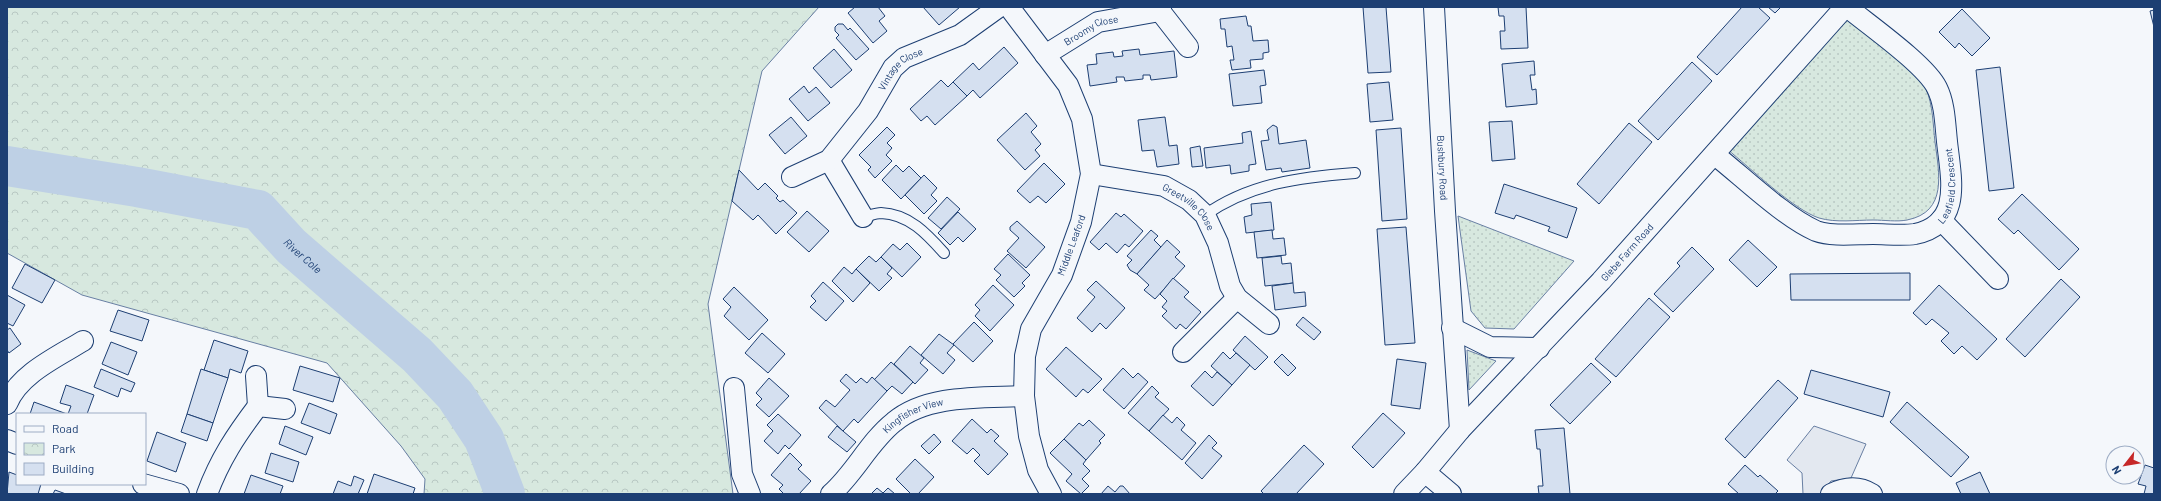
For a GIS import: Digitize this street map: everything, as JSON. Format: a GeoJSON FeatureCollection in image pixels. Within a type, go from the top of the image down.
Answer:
{"type":"FeatureCollection","features":[{"type":"Feature","properties":{"kind":"street","name":"Vintage Close"},"geometry":{"type":"LineString","coordinates":[[792,177],[829,160],[868,111],[893,68],[904,58],[960,35],[999,7]]}},
{"type":"Feature","properties":{"kind":"street","name":"Middle Leaford"},"geometry":{"type":"LineString","coordinates":[[1009,7],[1068,85],[1082,119],[1091,174],[1081,222],[1062,275],[1031,330],[1025,356],[1024,396],[1029,436],[1038,470],[1050,494]]}},
{"type":"Feature","properties":{"kind":"street","name":"Bushbury Road"},"geometry":{"type":"LineString","coordinates":[[1434,7],[1452,328],[1460,430]]}},
{"type":"Feature","properties":{"kind":"street","name":"Glebe Farm Road"},"geometry":{"type":"LineString","coordinates":[[1404,494],[1425,472],[1460,430],[1539,348],[1715,155],[1846,7]]}},
{"type":"Feature","properties":{"kind":"street","name":"Leafield Crescent"},"geometry":{"type":"LineString","coordinates":[[1715,155],[1798,222],[1818,231],[1836,234],[1915,234],[1932,228],[1941,220],[1951,204],[1952,189],[1943,108],[1936,87],[1924,70],[1846,7]]}},
{"type":"Feature","properties":{"kind":"street"},"geometry":{"type":"LineString","coordinates":[[1161,9],[1188,47]]}},
{"type":"Feature","properties":{"kind":"street","name":"Broomy Close"},"geometry":{"type":"LineString","coordinates":[[1045,54],[1098,22],[1161,9]]}},
{"type":"Feature","properties":{"kind":"street"},"geometry":{"type":"LineString","coordinates":[[829,160],[863,217]]}},
{"type":"Feature","properties":{"kind":"street","name":"Greetville Close"},"geometry":{"type":"LineString","coordinates":[[1091,174],[1164,186],[1189,200],[1205,214],[1218,243],[1230,286],[1237,298],[1269,324]]}},
{"type":"Feature","properties":{"kind":"street"},"geometry":{"type":"LineString","coordinates":[[1941,220],[1998,279]]}},
{"type":"Feature","properties":{"kind":"street"},"geometry":{"type":"LineString","coordinates":[[1183,352],[1237,298]]}},
{"type":"Feature","properties":{"kind":"street"},"geometry":{"type":"LineString","coordinates":[[1452,328],[1490,347],[1539,348]]}},
{"type":"Feature","properties":{"kind":"street"},"geometry":{"type":"LineString","coordinates":[[7,404],[12,392],[40,367],[83,341]]}},
{"type":"Feature","properties":{"kind":"street"},"geometry":{"type":"LineString","coordinates":[[207,494],[217,466],[237,434],[258,406],[256,376]]}},
{"type":"Feature","properties":{"kind":"street"},"geometry":{"type":"LineString","coordinates":[[734,388],[742,474],[750,494]]}},
{"type":"Feature","properties":{"kind":"street","name":"Kingfisher View"},"geometry":{"type":"LineString","coordinates":[[831,494],[842,484],[894,422],[912,412],[945,399],[1024,396]]}},
{"type":"Feature","properties":{"kind":"street"},"geometry":{"type":"LineString","coordinates":[[258,406],[285,409]]}},
{"type":"Feature","properties":{"kind":"street"},"geometry":{"type":"LineString","coordinates":[[1425,472],[1451,494]]}},
{"type":"Feature","properties":{"kind":"street"},"geometry":{"type":"LineString","coordinates":[[146,485],[179,494]]}},
{"type":"Feature","properties":{"kind":"street"},"geometry":{"type":"LineString","coordinates":[[1831,494],[1843,489],[1854,488],[1872,494]]}},
{"type":"Feature","properties":{"kind":"lane"},"geometry":{"type":"LineString","coordinates":[[1205,214],[1220,203],[1268,184],[1320,176],[1356,173]]}},
{"type":"Feature","properties":{"kind":"lane"},"geometry":{"type":"LineString","coordinates":[[863,217],[881,213],[902,218],[924,230],[944,253]]}},
{"type":"Feature","properties":{"kind":"green space"},"geometry":{"type":"Polygon","coordinates":[[[7,7],[819,7],[762,71],[708,304],[733,494],[424,494],[425,479],[401,446],[327,363],[82,295],[7,253],[7,7]]]}},
{"type":"Feature","properties":{"kind":"green space"},"geometry":{"type":"Polygon","coordinates":[[[1845,16],[1901,61],[1912,71],[1926,89],[1932,115],[1939,178],[1935,200],[1929,209],[1920,216],[1899,221],[1839,221],[1819,218],[1797,206],[1785,197],[1727,149],[1845,16]]]}},
{"type":"Feature","properties":{"kind":"green space"},"geometry":{"type":"Polygon","coordinates":[[[1458,216],[1574,261],[1514,329],[1485,328],[1471,311],[1458,216]]]}},
{"type":"Feature","properties":{"kind":"green space"},"geometry":{"type":"Polygon","coordinates":[[[1467,350],[1496,361],[1469,390],[1467,350]]]}},
{"type":"Feature","properties":{"kind":"shaded area"},"geometry":{"type":"Polygon","coordinates":[[[1814,426],[1866,444],[1851,478],[1831,481],[1820,494],[1803,494],[1802,473],[1787,460],[1814,426]]]}},
{"type":"Feature","properties":{"kind":"building"},"geometry":{"type":"Polygon","coordinates":[[[855,7],[878,7],[885,16],[879,21],[887,31],[873,43],[848,13],[855,7]]]}},
{"type":"Feature","properties":{"kind":"building"},"geometry":{"type":"Polygon","coordinates":[[[923,7],[960,7],[939,25],[923,7]]]}},
{"type":"Feature","properties":{"kind":"building"},"geometry":{"type":"Polygon","coordinates":[[[1363,7],[1386,7],[1391,72],[1368,73],[1363,7]]]}},
{"type":"Feature","properties":{"kind":"building"},"geometry":{"type":"Polygon","coordinates":[[[1498,7],[1526,7],[1528,48],[1501,49],[1500,31],[1505,31],[1504,16],[1499,16],[1498,7]]]}},
{"type":"Feature","properties":{"kind":"building"},"geometry":{"type":"Polygon","coordinates":[[[1742,7],[1758,7],[1770,18],[1717,75],[1697,57],[1742,7]]]}},
{"type":"Feature","properties":{"kind":"building"},"geometry":{"type":"Polygon","coordinates":[[[1768,7],[1781,7],[1775,13],[1768,7]]]}},
{"type":"Feature","properties":{"kind":"building"},"geometry":{"type":"Polygon","coordinates":[[[1962,9],[1990,38],[1972,56],[1959,43],[1955,48],[1939,32],[1962,9]]]}},
{"type":"Feature","properties":{"kind":"building"},"geometry":{"type":"Polygon","coordinates":[[[2154,10],[2154,27],[2150,11],[2154,10]]]}},
{"type":"Feature","properties":{"kind":"building"},"geometry":{"type":"Polygon","coordinates":[[[1246,16],[1248,26],[1251,26],[1253,41],[1268,40],[1269,52],[1263,53],[1263,59],[1250,60],[1251,68],[1232,70],[1230,60],[1234,60],[1232,46],[1227,47],[1225,29],[1221,29],[1220,19],[1246,16]]]}},
{"type":"Feature","properties":{"kind":"building"},"geometry":{"type":"Polygon","coordinates":[[[838,24],[843,24],[848,30],[850,28],[869,49],[856,60],[836,38],[839,35],[835,31],[835,27],[838,24]]]}},
{"type":"Feature","properties":{"kind":"building"},"geometry":{"type":"Polygon","coordinates":[[[1004,47],[1018,63],[980,98],[973,90],[967,96],[953,82],[973,63],[979,70],[1004,47]]]}},
{"type":"Feature","properties":{"kind":"building"},"geometry":{"type":"Polygon","coordinates":[[[834,49],[852,70],[831,88],[813,68],[834,49]]]}},
{"type":"Feature","properties":{"kind":"building"},"geometry":{"type":"Polygon","coordinates":[[[1139,49],[1140,55],[1174,51],[1177,77],[1151,80],[1150,75],[1143,75],[1143,79],[1125,81],[1124,77],[1116,77],[1117,82],[1090,86],[1087,65],[1097,64],[1096,54],[1113,52],[1114,57],[1123,56],[1122,51],[1139,49]]]}},
{"type":"Feature","properties":{"kind":"building"},"geometry":{"type":"Polygon","coordinates":[[[1534,61],[1535,75],[1530,75],[1532,90],[1536,89],[1537,104],[1506,107],[1502,64],[1534,61]]]}},
{"type":"Feature","properties":{"kind":"building"},"geometry":{"type":"Polygon","coordinates":[[[1692,62],[1712,81],[1658,140],[1638,121],[1692,62]]]}},
{"type":"Feature","properties":{"kind":"building"},"geometry":{"type":"Polygon","coordinates":[[[2000,67],[2014,188],[1989,191],[1976,70],[2000,67]]]}},
{"type":"Feature","properties":{"kind":"building"},"geometry":{"type":"Polygon","coordinates":[[[1264,70],[1266,85],[1260,86],[1262,103],[1233,106],[1229,74],[1264,70]]]}},
{"type":"Feature","properties":{"kind":"building"},"geometry":{"type":"Polygon","coordinates":[[[941,80],[948,87],[953,82],[967,96],[935,125],[927,116],[921,121],[910,109],[941,80]]]}},
{"type":"Feature","properties":{"kind":"building"},"geometry":{"type":"Polygon","coordinates":[[[1389,82],[1393,120],[1370,122],[1367,84],[1389,82]]]}},
{"type":"Feature","properties":{"kind":"building"},"geometry":{"type":"Polygon","coordinates":[[[804,86],[809,93],[816,87],[830,103],[808,121],[789,99],[804,86]]]}},
{"type":"Feature","properties":{"kind":"building"},"geometry":{"type":"Polygon","coordinates":[[[1026,113],[1037,126],[1031,132],[1041,144],[1035,150],[1040,156],[1025,170],[997,140],[1026,113]]]}},
{"type":"Feature","properties":{"kind":"building"},"geometry":{"type":"Polygon","coordinates":[[[791,117],[807,136],[785,154],[769,135],[791,117]]]}},
{"type":"Feature","properties":{"kind":"building"},"geometry":{"type":"Polygon","coordinates":[[[1165,117],[1169,146],[1177,145],[1179,164],[1157,167],[1154,150],[1142,151],[1138,120],[1165,117]]]}},
{"type":"Feature","properties":{"kind":"building"},"geometry":{"type":"Polygon","coordinates":[[[1512,121],[1515,159],[1492,161],[1489,122],[1512,121]]]}},
{"type":"Feature","properties":{"kind":"building"},"geometry":{"type":"Polygon","coordinates":[[[1629,123],[1652,142],[1599,204],[1577,184],[1629,123]]]}},
{"type":"Feature","properties":{"kind":"building"},"geometry":{"type":"Polygon","coordinates":[[[1273,125],[1277,127],[1279,144],[1306,140],[1310,168],[1282,172],[1281,168],[1266,170],[1261,141],[1269,140],[1267,130],[1273,125]]]}},
{"type":"Feature","properties":{"kind":"building"},"geometry":{"type":"Polygon","coordinates":[[[887,127],[895,135],[887,143],[892,148],[886,155],[892,161],[875,178],[868,170],[871,167],[859,155],[887,127]]]}},
{"type":"Feature","properties":{"kind":"building"},"geometry":{"type":"Polygon","coordinates":[[[1401,128],[1407,219],[1382,221],[1376,130],[1401,128]]]}},
{"type":"Feature","properties":{"kind":"building"},"geometry":{"type":"Polygon","coordinates":[[[1251,131],[1256,164],[1249,165],[1249,171],[1231,174],[1230,165],[1206,168],[1204,148],[1243,143],[1242,133],[1251,131]]]}},
{"type":"Feature","properties":{"kind":"building"},"geometry":{"type":"Polygon","coordinates":[[[1200,146],[1203,166],[1192,167],[1190,148],[1200,146]]]}},
{"type":"Feature","properties":{"kind":"building"},"geometry":{"type":"Polygon","coordinates":[[[1044,163],[1065,184],[1046,203],[1038,196],[1030,203],[1017,191],[1044,163]]]}},
{"type":"Feature","properties":{"kind":"building"},"geometry":{"type":"Polygon","coordinates":[[[896,165],[903,172],[909,166],[921,178],[901,199],[882,180],[896,165]]]}},
{"type":"Feature","properties":{"kind":"building"},"geometry":{"type":"Polygon","coordinates":[[[739,170],[758,190],[765,183],[778,196],[776,198],[780,202],[783,200],[797,213],[776,234],[758,215],[753,220],[732,201],[739,170]]]}},
{"type":"Feature","properties":{"kind":"building"},"geometry":{"type":"Polygon","coordinates":[[[924,175],[937,188],[931,195],[937,201],[924,214],[905,195],[924,175]]]}},
{"type":"Feature","properties":{"kind":"building"},"geometry":{"type":"Polygon","coordinates":[[[1504,184],[1577,208],[1567,238],[1548,231],[1550,227],[1516,215],[1514,219],[1495,213],[1504,184]]]}},
{"type":"Feature","properties":{"kind":"building"},"geometry":{"type":"Polygon","coordinates":[[[2022,194],[2079,249],[2059,270],[2018,230],[2014,234],[1998,219],[2022,194]]]}},
{"type":"Feature","properties":{"kind":"building"},"geometry":{"type":"Polygon","coordinates":[[[947,197],[960,209],[941,229],[928,218],[947,197]]]}},
{"type":"Feature","properties":{"kind":"building"},"geometry":{"type":"Polygon","coordinates":[[[1271,202],[1274,230],[1246,233],[1244,217],[1252,215],[1251,204],[1271,202]]]}},
{"type":"Feature","properties":{"kind":"building"},"geometry":{"type":"Polygon","coordinates":[[[807,211],[829,231],[809,252],[787,232],[807,211]]]}},
{"type":"Feature","properties":{"kind":"building"},"geometry":{"type":"Polygon","coordinates":[[[958,212],[976,229],[963,242],[958,237],[950,245],[938,233],[958,212]]]}},
{"type":"Feature","properties":{"kind":"building"},"geometry":{"type":"Polygon","coordinates":[[[1116,213],[1121,217],[1124,214],[1143,231],[1129,247],[1125,244],[1117,253],[1106,243],[1099,250],[1090,242],[1116,213]]]}},
{"type":"Feature","properties":{"kind":"building"},"geometry":{"type":"Polygon","coordinates":[[[1017,221],[1045,247],[1026,268],[1007,251],[1019,238],[1010,230],[1010,227],[1017,221]]]}},
{"type":"Feature","properties":{"kind":"building"},"geometry":{"type":"Polygon","coordinates":[[[1406,227],[1415,343],[1385,345],[1377,229],[1406,227]]]}},
{"type":"Feature","properties":{"kind":"building"},"geometry":{"type":"Polygon","coordinates":[[[1151,230],[1158,236],[1154,240],[1161,247],[1137,274],[1130,270],[1127,265],[1132,260],[1127,256],[1151,230]]]}},
{"type":"Feature","properties":{"kind":"building"},"geometry":{"type":"Polygon","coordinates":[[[1272,230],[1273,239],[1284,238],[1286,255],[1257,258],[1254,232],[1272,230]]]}},
{"type":"Feature","properties":{"kind":"building"},"geometry":{"type":"Polygon","coordinates":[[[1167,240],[1180,252],[1175,257],[1185,266],[1155,299],[1144,290],[1149,285],[1137,274],[1167,240]]]}},
{"type":"Feature","properties":{"kind":"building"},"geometry":{"type":"Polygon","coordinates":[[[1748,240],[1777,267],[1757,287],[1729,260],[1748,240]]]}},
{"type":"Feature","properties":{"kind":"building"},"geometry":{"type":"Polygon","coordinates":[[[907,243],[921,257],[902,277],[881,257],[893,244],[900,250],[907,243]]]}},
{"type":"Feature","properties":{"kind":"building"},"geometry":{"type":"Polygon","coordinates":[[[1692,247],[1714,269],[1673,312],[1654,294],[1680,266],[1677,263],[1692,247]]]}},
{"type":"Feature","properties":{"kind":"building"},"geometry":{"type":"Polygon","coordinates":[[[1008,254],[1030,275],[1022,283],[1025,286],[1014,297],[996,280],[1001,275],[994,269],[1008,254]]]}},
{"type":"Feature","properties":{"kind":"building"},"geometry":{"type":"Polygon","coordinates":[[[869,256],[876,262],[881,257],[892,268],[887,274],[892,278],[879,291],[856,269],[869,256]]]}},
{"type":"Feature","properties":{"kind":"building"},"geometry":{"type":"Polygon","coordinates":[[[1281,256],[1282,264],[1291,263],[1293,283],[1265,286],[1262,258],[1281,256]]]}},
{"type":"Feature","properties":{"kind":"building"},"geometry":{"type":"Polygon","coordinates":[[[25,264],[55,280],[42,303],[12,288],[25,264]]]}},
{"type":"Feature","properties":{"kind":"building"},"geometry":{"type":"Polygon","coordinates":[[[844,267],[852,274],[856,269],[870,283],[853,302],[832,281],[844,267]]]}},
{"type":"Feature","properties":{"kind":"building"},"geometry":{"type":"Polygon","coordinates":[[[1910,273],[1910,300],[1791,300],[1790,274],[1910,273]]]}},
{"type":"Feature","properties":{"kind":"building"},"geometry":{"type":"Polygon","coordinates":[[[1173,278],[1189,292],[1184,297],[1201,312],[1186,329],[1180,324],[1176,329],[1162,316],[1167,311],[1162,307],[1167,301],[1160,294],[1173,278]]]}},
{"type":"Feature","properties":{"kind":"building"},"geometry":{"type":"Polygon","coordinates":[[[2061,279],[2080,297],[2025,357],[2006,339],[2061,279]]]}},
{"type":"Feature","properties":{"kind":"building"},"geometry":{"type":"Polygon","coordinates":[[[1096,281],[1125,308],[1106,329],[1100,323],[1092,332],[1077,318],[1095,297],[1087,290],[1096,281]]]}},
{"type":"Feature","properties":{"kind":"building"},"geometry":{"type":"Polygon","coordinates":[[[823,282],[844,301],[826,321],[810,307],[816,301],[811,296],[823,282]]]}},
{"type":"Feature","properties":{"kind":"building"},"geometry":{"type":"Polygon","coordinates":[[[1293,283],[1294,293],[1305,292],[1306,306],[1275,310],[1272,286],[1293,283]]]}},
{"type":"Feature","properties":{"kind":"building"},"geometry":{"type":"Polygon","coordinates":[[[993,285],[1014,305],[990,331],[975,316],[980,310],[975,305],[993,285]]]}},
{"type":"Feature","properties":{"kind":"building"},"geometry":{"type":"Polygon","coordinates":[[[1939,285],[1997,339],[1977,360],[1962,346],[1954,354],[1941,341],[1949,333],[1932,319],[1926,325],[1913,313],[1939,285]]]}},
{"type":"Feature","properties":{"kind":"building"},"geometry":{"type":"Polygon","coordinates":[[[734,287],[768,320],[749,340],[724,316],[731,307],[723,299],[734,287]]]}},
{"type":"Feature","properties":{"kind":"building"},"geometry":{"type":"Polygon","coordinates":[[[7,295],[25,305],[13,326],[7,323],[7,295]]]}},
{"type":"Feature","properties":{"kind":"building"},"geometry":{"type":"Polygon","coordinates":[[[1649,298],[1670,317],[1616,377],[1595,359],[1649,298]]]}},
{"type":"Feature","properties":{"kind":"building"},"geometry":{"type":"Polygon","coordinates":[[[118,310],[149,320],[142,341],[110,331],[118,310]]]}},
{"type":"Feature","properties":{"kind":"building"},"geometry":{"type":"Polygon","coordinates":[[[1303,317],[1321,332],[1314,340],[1296,325],[1303,317]]]}},
{"type":"Feature","properties":{"kind":"building"},"geometry":{"type":"Polygon","coordinates":[[[974,322],[993,341],[973,362],[953,344],[974,322]]]}},
{"type":"Feature","properties":{"kind":"building"},"geometry":{"type":"Polygon","coordinates":[[[10,328],[21,344],[9,353],[7,350],[7,330],[10,328]]]}},
{"type":"Feature","properties":{"kind":"building"},"geometry":{"type":"Polygon","coordinates":[[[762,333],[785,354],[768,373],[745,353],[762,333]]]}},
{"type":"Feature","properties":{"kind":"building"},"geometry":{"type":"Polygon","coordinates":[[[939,334],[954,345],[947,353],[955,360],[943,374],[921,355],[939,334]]]}},
{"type":"Feature","properties":{"kind":"building"},"geometry":{"type":"Polygon","coordinates":[[[1245,336],[1268,357],[1255,370],[1233,350],[1245,336]]]}},
{"type":"Feature","properties":{"kind":"building"},"geometry":{"type":"Polygon","coordinates":[[[214,340],[248,351],[241,373],[230,369],[228,378],[204,370],[214,340]]]}},
{"type":"Feature","properties":{"kind":"building"},"geometry":{"type":"Polygon","coordinates":[[[111,342],[137,352],[128,375],[102,364],[111,342]]]}},
{"type":"Feature","properties":{"kind":"building"},"geometry":{"type":"Polygon","coordinates":[[[910,346],[924,358],[920,363],[928,370],[915,384],[894,364],[910,346]]]}},
{"type":"Feature","properties":{"kind":"building"},"geometry":{"type":"Polygon","coordinates":[[[1066,347],[1102,379],[1088,393],[1083,389],[1076,397],[1046,369],[1066,347]]]}},
{"type":"Feature","properties":{"kind":"building"},"geometry":{"type":"Polygon","coordinates":[[[1223,352],[1230,359],[1236,353],[1250,365],[1232,385],[1211,366],[1223,352]]]}},
{"type":"Feature","properties":{"kind":"building"},"geometry":{"type":"Polygon","coordinates":[[[1282,354],[1296,368],[1288,376],[1274,362],[1282,354]]]}},
{"type":"Feature","properties":{"kind":"building"},"geometry":{"type":"Polygon","coordinates":[[[1397,359],[1426,363],[1420,409],[1391,405],[1397,359]]]}},
{"type":"Feature","properties":{"kind":"building"},"geometry":{"type":"Polygon","coordinates":[[[891,362],[913,382],[902,394],[892,386],[887,391],[874,380],[891,362]]]}},
{"type":"Feature","properties":{"kind":"building"},"geometry":{"type":"Polygon","coordinates":[[[1591,363],[1611,382],[1570,424],[1550,405],[1591,363]]]}},
{"type":"Feature","properties":{"kind":"building"},"geometry":{"type":"Polygon","coordinates":[[[300,366],[340,378],[333,402],[293,390],[300,366]]]}},
{"type":"Feature","properties":{"kind":"building"},"geometry":{"type":"Polygon","coordinates":[[[1123,368],[1133,378],[1138,373],[1148,382],[1124,409],[1103,390],[1123,368]]]}},
{"type":"Feature","properties":{"kind":"building"},"geometry":{"type":"Polygon","coordinates":[[[101,369],[135,383],[131,392],[121,388],[118,397],[94,387],[101,369]]]}},
{"type":"Feature","properties":{"kind":"building"},"geometry":{"type":"Polygon","coordinates":[[[201,369],[228,378],[213,423],[187,414],[201,369]]]}},
{"type":"Feature","properties":{"kind":"building"},"geometry":{"type":"Polygon","coordinates":[[[1811,370],[1890,392],[1883,417],[1804,394],[1811,370]]]}},
{"type":"Feature","properties":{"kind":"building"},"geometry":{"type":"Polygon","coordinates":[[[1205,371],[1212,378],[1217,372],[1232,385],[1213,406],[1191,386],[1205,371]]]}},
{"type":"Feature","properties":{"kind":"building"},"geometry":{"type":"Polygon","coordinates":[[[846,374],[856,383],[861,378],[867,383],[872,377],[887,391],[858,423],[854,419],[843,431],[819,408],[826,400],[835,407],[850,390],[840,381],[846,374]]]}},
{"type":"Feature","properties":{"kind":"building"},"geometry":{"type":"Polygon","coordinates":[[[769,378],[789,396],[769,417],[756,405],[762,399],[756,393],[769,378]]]}},
{"type":"Feature","properties":{"kind":"building"},"geometry":{"type":"Polygon","coordinates":[[[1778,380],[1798,398],[1745,458],[1725,439],[1778,380]]]}},
{"type":"Feature","properties":{"kind":"building"},"geometry":{"type":"Polygon","coordinates":[[[66,385],[94,395],[87,413],[68,413],[71,406],[60,403],[66,385]]]}},
{"type":"Feature","properties":{"kind":"building"},"geometry":{"type":"Polygon","coordinates":[[[1152,386],[1159,393],[1155,397],[1169,409],[1149,431],[1128,413],[1152,386]]]}},
{"type":"Feature","properties":{"kind":"building"},"geometry":{"type":"Polygon","coordinates":[[[34,402],[64,413],[30,413],[34,402]]]}},
{"type":"Feature","properties":{"kind":"building"},"geometry":{"type":"Polygon","coordinates":[[[1907,402],[1969,457],[1951,477],[1890,422],[1907,402]]]}},
{"type":"Feature","properties":{"kind":"building"},"geometry":{"type":"Polygon","coordinates":[[[309,403],[337,414],[330,434],[301,423],[309,403]]]}},
{"type":"Feature","properties":{"kind":"building"},"geometry":{"type":"Polygon","coordinates":[[[1383,413],[1405,433],[1373,468],[1352,447],[1383,413]]]}},
{"type":"Feature","properties":{"kind":"building"},"geometry":{"type":"Polygon","coordinates":[[[187,414],[213,423],[207,441],[181,432],[187,414]]]}},
{"type":"Feature","properties":{"kind":"building"},"geometry":{"type":"Polygon","coordinates":[[[778,414],[801,435],[789,449],[785,445],[778,454],[764,441],[773,431],[767,425],[778,414]]]}},
{"type":"Feature","properties":{"kind":"building"},"geometry":{"type":"Polygon","coordinates":[[[1163,415],[1172,423],[1177,417],[1185,425],[1181,430],[1196,443],[1182,460],[1149,431],[1163,415]]]}},
{"type":"Feature","properties":{"kind":"building"},"geometry":{"type":"Polygon","coordinates":[[[972,419],[987,433],[991,429],[999,436],[994,441],[1008,454],[988,475],[974,461],[980,455],[973,448],[967,454],[952,441],[972,419]]]}},
{"type":"Feature","properties":{"kind":"building"},"geometry":{"type":"Polygon","coordinates":[[[1089,420],[1105,435],[1099,441],[1101,443],[1086,460],[1064,439],[1079,423],[1083,426],[1089,420]]]}},
{"type":"Feature","properties":{"kind":"building"},"geometry":{"type":"Polygon","coordinates":[[[285,426],[313,437],[306,455],[279,444],[285,426]]]}},
{"type":"Feature","properties":{"kind":"building"},"geometry":{"type":"Polygon","coordinates":[[[837,426],[856,442],[847,452],[828,437],[837,426]]]}},
{"type":"Feature","properties":{"kind":"building"},"geometry":{"type":"Polygon","coordinates":[[[1564,428],[1570,494],[1539,494],[1538,486],[1543,486],[1540,449],[1537,449],[1535,430],[1564,428]]]}},
{"type":"Feature","properties":{"kind":"building"},"geometry":{"type":"Polygon","coordinates":[[[157,432],[186,443],[176,472],[147,461],[157,432]]]}},
{"type":"Feature","properties":{"kind":"building"},"geometry":{"type":"Polygon","coordinates":[[[934,434],[941,442],[929,454],[921,446],[934,434]]]}},
{"type":"Feature","properties":{"kind":"building"},"geometry":{"type":"Polygon","coordinates":[[[1209,435],[1217,443],[1212,448],[1222,456],[1202,479],[1185,463],[1209,435]]]}},
{"type":"Feature","properties":{"kind":"building"},"geometry":{"type":"Polygon","coordinates":[[[1064,439],[1086,460],[1083,464],[1090,471],[1082,479],[1089,486],[1081,494],[1066,481],[1072,474],[1050,453],[1064,439]]]}},
{"type":"Feature","properties":{"kind":"building"},"geometry":{"type":"Polygon","coordinates":[[[1304,445],[1324,464],[1296,494],[1264,494],[1261,491],[1304,445]]]}},
{"type":"Feature","properties":{"kind":"building"},"geometry":{"type":"Polygon","coordinates":[[[271,453],[299,462],[293,482],[265,473],[271,453]]]}},
{"type":"Feature","properties":{"kind":"building"},"geometry":{"type":"Polygon","coordinates":[[[790,453],[802,465],[798,469],[811,481],[799,494],[784,494],[779,489],[783,485],[771,475],[790,453]]]}},
{"type":"Feature","properties":{"kind":"building"},"geometry":{"type":"Polygon","coordinates":[[[915,459],[934,477],[918,494],[911,494],[896,479],[915,459]]]}},
{"type":"Feature","properties":{"kind":"building"},"geometry":{"type":"Polygon","coordinates":[[[1745,465],[1758,477],[1760,475],[1778,491],[1775,494],[1739,494],[1728,484],[1745,465]]]}},
{"type":"Feature","properties":{"kind":"building"},"geometry":{"type":"Polygon","coordinates":[[[2145,465],[2154,468],[2154,494],[2144,494],[2146,486],[2142,485],[2145,485],[2145,465]]]}},
{"type":"Feature","properties":{"kind":"building"},"geometry":{"type":"Polygon","coordinates":[[[9,472],[16,475],[16,485],[41,485],[38,494],[7,494],[9,472]]]}},
{"type":"Feature","properties":{"kind":"building"},"geometry":{"type":"Polygon","coordinates":[[[1980,472],[1990,494],[1961,494],[1956,483],[1980,472]]]}},
{"type":"Feature","properties":{"kind":"building"},"geometry":{"type":"Polygon","coordinates":[[[374,474],[415,488],[413,494],[367,494],[374,474]]]}},
{"type":"Feature","properties":{"kind":"building"},"geometry":{"type":"Polygon","coordinates":[[[251,475],[283,486],[280,494],[244,494],[251,475]]]}},
{"type":"Feature","properties":{"kind":"building"},"geometry":{"type":"Polygon","coordinates":[[[354,476],[364,480],[358,494],[333,494],[338,481],[351,486],[354,476]]]}},
{"type":"Feature","properties":{"kind":"building"},"geometry":{"type":"Polygon","coordinates":[[[1108,486],[1115,492],[1120,486],[1123,486],[1130,494],[1101,494],[1108,486]]]}},
{"type":"Feature","properties":{"kind":"building"},"geometry":{"type":"Polygon","coordinates":[[[877,488],[883,493],[888,488],[895,494],[871,494],[877,488]]]}},
{"type":"Feature","properties":{"kind":"building"},"geometry":{"type":"Polygon","coordinates":[[[55,490],[66,494],[53,494],[55,490]]]}},
{"type":"Feature","properties":{"kind":"waterway","name":"River Cole"},"geometry":{"type":"LineString","coordinates":[[7,166],[137,187],[258,210],[291,246],[417,355],[455,395],[484,439],[505,494]]}}]}
